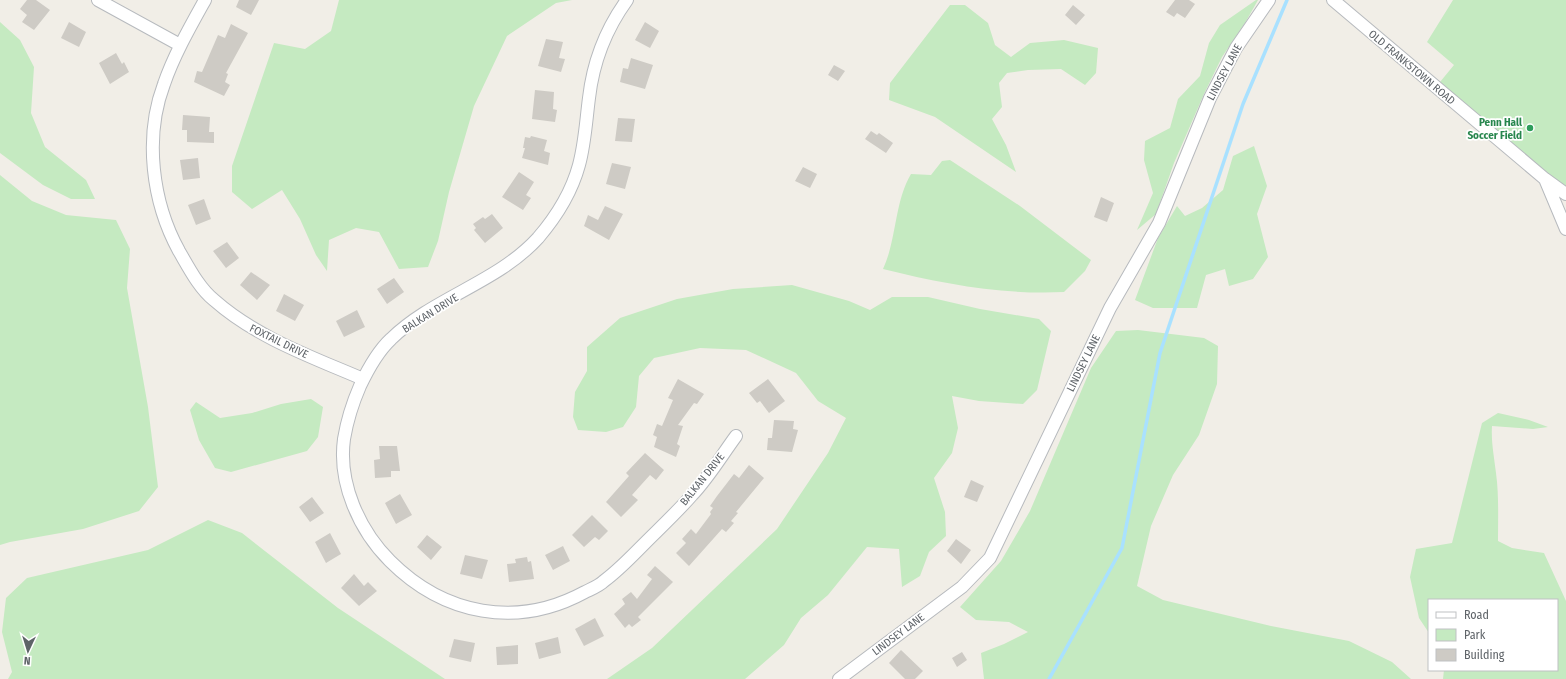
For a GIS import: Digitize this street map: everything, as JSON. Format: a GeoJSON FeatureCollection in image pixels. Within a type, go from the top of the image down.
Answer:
{"type":"FeatureCollection","features":[{"type":"Feature","properties":{"kind":"street"},"geometry":{"type":"LineString","coordinates":[[98,0],[180,45]]}},
{"type":"Feature","properties":{"kind":"street","name":"FOXTAIL DRIVE"},"geometry":{"type":"LineString","coordinates":[[205,0],[180,45],[163,85],[154,122],[153,164],[158,198],[171,237],[192,274],[213,300],[252,328],[273,340],[363,379]]}},
{"type":"Feature","properties":{"kind":"street","name":"BALKAN DRIVE"},"geometry":{"type":"LineString","coordinates":[[627,0],[617,14],[600,48],[589,96],[585,139],[578,168],[558,211],[538,237],[519,256],[492,275],[412,322],[390,339],[375,358],[363,379],[354,401],[344,440],[344,472],[351,500],[367,532],[386,558],[407,578],[431,594],[455,604],[487,612],[521,613],[549,608],[572,599],[603,582],[694,494],[736,436]]}},
{"type":"Feature","properties":{"kind":"street","name":"LINDSEY LANE"},"geometry":{"type":"LineString","coordinates":[[839,679],[962,587],[990,558],[1110,308],[1159,222],[1210,98],[1236,48],[1269,0]]}},
{"type":"Feature","properties":{"kind":"street","name":"OLD FRANKSTOWN ROAD"},"geometry":{"type":"LineString","coordinates":[[1333,0],[1545,179],[1566,194]]}},
{"type":"Feature","properties":{"kind":"street"},"geometry":{"type":"LineString","coordinates":[[1545,179],[1566,229]]}},
{"type":"Feature","properties":{"kind":"green space"},"geometry":{"type":"Polygon","coordinates":[[[339,0],[572,0],[556,3],[507,36],[474,106],[449,192],[438,241],[428,267],[399,269],[379,232],[356,228],[329,240],[327,271],[316,255],[300,219],[282,190],[252,209],[232,192],[232,166],[274,43],[305,49],[331,31],[339,0]]]}},
{"type":"Feature","properties":{"kind":"green space"},"geometry":{"type":"Polygon","coordinates":[[[1258,0],[1245,23],[1222,57],[1204,94],[1174,163],[1156,214],[1137,230],[1153,193],[1144,160],[1145,141],[1170,128],[1178,99],[1200,76],[1209,43],[1220,25],[1258,0]]]}},
{"type":"Feature","properties":{"kind":"green space","name":"Penn Hall Soccer Field"},"geometry":{"type":"Polygon","coordinates":[[[1453,0],[1566,0],[1566,187],[1549,175],[1440,82],[1454,65],[1427,42],[1453,0]]]}},
{"type":"Feature","properties":{"kind":"green space"},"geometry":{"type":"Polygon","coordinates":[[[950,5],[965,5],[988,23],[995,45],[1011,57],[1030,43],[1064,40],[1098,48],[1096,73],[1085,85],[1061,69],[1028,70],[1007,73],[999,83],[1002,107],[992,119],[1006,145],[1016,172],[935,117],[889,100],[890,83],[950,5]]]}},
{"type":"Feature","properties":{"kind":"green space"},"geometry":{"type":"Polygon","coordinates":[[[0,22],[20,40],[34,67],[31,113],[45,147],[86,180],[95,199],[71,199],[43,185],[0,153],[0,22]]]}},
{"type":"Feature","properties":{"kind":"green space"},"geometry":{"type":"Polygon","coordinates":[[[1254,146],[1267,186],[1257,214],[1268,257],[1253,279],[1229,286],[1225,269],[1206,275],[1197,308],[1153,308],[1135,300],[1158,238],[1177,206],[1185,216],[1202,208],[1223,190],[1233,156],[1254,146]]]}},
{"type":"Feature","properties":{"kind":"green space"},"geometry":{"type":"Polygon","coordinates":[[[950,160],[1020,206],[1091,260],[1085,271],[1064,292],[1018,292],[951,284],[883,269],[891,246],[901,197],[911,174],[931,175],[942,161],[950,160]]]}},
{"type":"Feature","properties":{"kind":"green space"},"geometry":{"type":"Polygon","coordinates":[[[0,175],[32,201],[66,215],[116,220],[130,249],[127,288],[148,407],[158,487],[139,511],[83,529],[0,545],[0,175]]]}},
{"type":"Feature","properties":{"kind":"green space"},"geometry":{"type":"Polygon","coordinates":[[[792,285],[849,301],[870,310],[892,297],[928,297],[980,309],[1039,319],[1051,331],[1037,390],[1023,404],[979,401],[952,396],[958,428],[952,453],[934,478],[945,512],[946,536],[929,552],[920,576],[902,587],[899,549],[867,547],[828,595],[801,618],[784,645],[745,679],[607,679],[652,648],[777,529],[828,453],[846,418],[818,401],[796,373],[746,350],[700,348],[654,358],[639,376],[636,407],[623,427],[606,432],[578,430],[573,417],[575,392],[587,371],[587,347],[620,318],[677,299],[733,289],[792,285]]]}},
{"type":"Feature","properties":{"kind":"green space"},"geometry":{"type":"Polygon","coordinates":[[[1138,330],[1204,338],[1218,346],[1217,384],[1199,435],[1173,475],[1151,526],[1137,586],[1163,600],[1271,626],[1349,641],[1392,662],[1411,679],[984,679],[981,653],[1028,632],[1009,622],[976,620],[960,607],[1001,561],[1030,511],[1091,368],[1116,331],[1138,330]]]}},
{"type":"Feature","properties":{"kind":"green space"},"geometry":{"type":"Polygon","coordinates":[[[311,399],[323,407],[318,437],[307,451],[231,472],[215,468],[199,440],[190,410],[196,402],[220,418],[252,413],[281,404],[311,399]]]}},
{"type":"Feature","properties":{"kind":"green space"},"geometry":{"type":"Polygon","coordinates":[[[1498,413],[1529,420],[1548,427],[1533,429],[1492,426],[1492,443],[1498,490],[1498,541],[1512,548],[1544,553],[1566,601],[1566,679],[1443,679],[1444,671],[1558,671],[1558,599],[1428,599],[1428,632],[1419,618],[1410,577],[1416,549],[1452,543],[1482,423],[1498,413]]]}},
{"type":"Feature","properties":{"kind":"green space"},"geometry":{"type":"Polygon","coordinates":[[[208,520],[242,533],[338,608],[445,679],[8,679],[12,672],[2,632],[6,598],[27,578],[148,550],[208,520]]]}},
{"type":"Feature","properties":{"kind":"building"},"geometry":{"type":"Polygon","coordinates":[[[27,0],[36,0],[50,10],[34,30],[22,22],[27,15],[20,9],[27,0]]]}},
{"type":"Feature","properties":{"kind":"building"},"geometry":{"type":"Polygon","coordinates":[[[239,0],[259,0],[251,15],[236,7],[239,0]]]}},
{"type":"Feature","properties":{"kind":"building"},"geometry":{"type":"Polygon","coordinates":[[[1175,0],[1189,0],[1195,4],[1185,18],[1177,13],[1174,17],[1166,12],[1175,0]]]}},
{"type":"Feature","properties":{"kind":"building"},"geometry":{"type":"Polygon","coordinates":[[[1073,5],[1085,15],[1076,25],[1065,15],[1073,5]]]}},
{"type":"Feature","properties":{"kind":"building"},"geometry":{"type":"Polygon","coordinates":[[[69,22],[86,32],[79,47],[61,38],[69,22]]]}},
{"type":"Feature","properties":{"kind":"building"},"geometry":{"type":"Polygon","coordinates":[[[645,22],[659,31],[650,48],[635,40],[645,22]]]}},
{"type":"Feature","properties":{"kind":"building"},"geometry":{"type":"Polygon","coordinates":[[[231,24],[248,33],[226,73],[228,74],[225,82],[230,85],[224,96],[194,82],[197,71],[202,72],[218,35],[225,38],[231,24]]]}},
{"type":"Feature","properties":{"kind":"building"},"geometry":{"type":"Polygon","coordinates":[[[546,39],[563,42],[559,58],[565,59],[561,72],[538,66],[546,39]]]}},
{"type":"Feature","properties":{"kind":"building"},"geometry":{"type":"Polygon","coordinates":[[[116,53],[122,64],[124,62],[129,72],[110,84],[99,63],[116,53]]]}},
{"type":"Feature","properties":{"kind":"building"},"geometry":{"type":"Polygon","coordinates":[[[631,58],[653,65],[645,89],[620,82],[623,68],[628,69],[631,58]]]}},
{"type":"Feature","properties":{"kind":"building"},"geometry":{"type":"Polygon","coordinates":[[[834,65],[845,71],[838,81],[828,75],[834,65]]]}},
{"type":"Feature","properties":{"kind":"building"},"geometry":{"type":"Polygon","coordinates":[[[535,90],[554,92],[553,109],[557,110],[555,122],[532,119],[535,90]]]}},
{"type":"Feature","properties":{"kind":"building"},"geometry":{"type":"Polygon","coordinates":[[[183,115],[210,117],[209,132],[214,132],[214,143],[187,142],[187,130],[182,130],[183,115]]]}},
{"type":"Feature","properties":{"kind":"building"},"geometry":{"type":"Polygon","coordinates":[[[618,118],[635,119],[632,142],[615,141],[618,118]]]}},
{"type":"Feature","properties":{"kind":"building"},"geometry":{"type":"Polygon","coordinates":[[[871,131],[877,135],[879,133],[893,143],[886,153],[865,139],[871,131]]]}},
{"type":"Feature","properties":{"kind":"building"},"geometry":{"type":"Polygon","coordinates":[[[531,136],[547,140],[544,151],[550,153],[548,165],[522,158],[525,148],[523,148],[525,137],[530,138],[531,136]]]}},
{"type":"Feature","properties":{"kind":"building"},"geometry":{"type":"Polygon","coordinates":[[[198,158],[200,178],[183,180],[180,160],[198,158]]]}},
{"type":"Feature","properties":{"kind":"building"},"geometry":{"type":"Polygon","coordinates":[[[612,163],[631,167],[625,189],[606,184],[612,163]]]}},
{"type":"Feature","properties":{"kind":"building"},"geometry":{"type":"Polygon","coordinates":[[[803,167],[817,174],[810,188],[795,181],[803,167]]]}},
{"type":"Feature","properties":{"kind":"building"},"geometry":{"type":"Polygon","coordinates":[[[519,172],[534,182],[526,195],[531,198],[523,210],[502,197],[519,172]]]}},
{"type":"Feature","properties":{"kind":"building"},"geometry":{"type":"Polygon","coordinates":[[[1101,197],[1114,203],[1107,222],[1094,217],[1101,197]]]}},
{"type":"Feature","properties":{"kind":"building"},"geometry":{"type":"Polygon","coordinates":[[[204,199],[211,219],[196,225],[188,205],[204,199]]]}},
{"type":"Feature","properties":{"kind":"building"},"geometry":{"type":"Polygon","coordinates":[[[605,206],[623,214],[609,240],[584,226],[588,215],[598,220],[605,206]]]}},
{"type":"Feature","properties":{"kind":"building"},"geometry":{"type":"Polygon","coordinates":[[[492,214],[503,228],[485,243],[474,230],[476,228],[473,224],[483,217],[485,219],[492,214]]]}},
{"type":"Feature","properties":{"kind":"building"},"geometry":{"type":"Polygon","coordinates":[[[227,242],[239,258],[226,268],[213,251],[227,242]]]}},
{"type":"Feature","properties":{"kind":"building"},"geometry":{"type":"Polygon","coordinates":[[[251,272],[270,285],[257,300],[240,285],[251,272]]]}},
{"type":"Feature","properties":{"kind":"building"},"geometry":{"type":"Polygon","coordinates":[[[394,278],[404,292],[387,304],[377,289],[394,278]]]}},
{"type":"Feature","properties":{"kind":"building"},"geometry":{"type":"Polygon","coordinates":[[[284,294],[304,305],[295,321],[276,311],[284,294]]]}},
{"type":"Feature","properties":{"kind":"building"},"geometry":{"type":"Polygon","coordinates":[[[357,310],[365,327],[344,337],[336,321],[357,310]]]}},
{"type":"Feature","properties":{"kind":"building"},"geometry":{"type":"Polygon","coordinates":[[[678,379],[704,394],[697,404],[694,403],[678,425],[683,426],[677,444],[680,446],[676,457],[654,447],[657,437],[653,435],[657,424],[662,426],[673,400],[668,398],[678,379]]]}},
{"type":"Feature","properties":{"kind":"building"},"geometry":{"type":"Polygon","coordinates":[[[768,379],[785,401],[769,413],[760,401],[757,403],[749,393],[768,379]]]}},
{"type":"Feature","properties":{"kind":"building"},"geometry":{"type":"Polygon","coordinates":[[[774,420],[794,421],[793,429],[798,430],[792,452],[767,450],[768,438],[772,438],[774,420]]]}},
{"type":"Feature","properties":{"kind":"building"},"geometry":{"type":"Polygon","coordinates":[[[379,446],[397,446],[400,471],[391,471],[391,477],[375,478],[374,460],[380,459],[379,446]]]}},
{"type":"Feature","properties":{"kind":"building"},"geometry":{"type":"Polygon","coordinates":[[[645,453],[664,470],[656,480],[650,475],[632,495],[638,500],[621,517],[606,502],[629,476],[626,473],[645,453]]]}},
{"type":"Feature","properties":{"kind":"building"},"geometry":{"type":"Polygon","coordinates":[[[749,465],[764,478],[736,512],[738,513],[731,521],[734,523],[726,532],[722,529],[689,566],[676,553],[686,543],[682,539],[691,529],[696,534],[711,514],[710,512],[713,508],[710,506],[717,496],[734,474],[739,478],[749,465]]]}},
{"type":"Feature","properties":{"kind":"building"},"geometry":{"type":"Polygon","coordinates":[[[971,480],[984,486],[977,502],[964,497],[971,480]]]}},
{"type":"Feature","properties":{"kind":"building"},"geometry":{"type":"Polygon","coordinates":[[[400,494],[412,515],[396,524],[385,503],[400,494]]]}},
{"type":"Feature","properties":{"kind":"building"},"geometry":{"type":"Polygon","coordinates":[[[312,497],[324,513],[310,522],[299,507],[312,497]]]}},
{"type":"Feature","properties":{"kind":"building"},"geometry":{"type":"Polygon","coordinates":[[[592,515],[608,531],[599,540],[595,537],[584,547],[572,535],[592,515]]]}},
{"type":"Feature","properties":{"kind":"building"},"geometry":{"type":"Polygon","coordinates":[[[330,533],[341,554],[326,563],[315,542],[330,533]]]}},
{"type":"Feature","properties":{"kind":"building"},"geometry":{"type":"Polygon","coordinates":[[[427,535],[442,547],[431,560],[417,547],[427,535]]]}},
{"type":"Feature","properties":{"kind":"building"},"geometry":{"type":"Polygon","coordinates":[[[956,539],[971,550],[961,564],[947,551],[956,539]]]}},
{"type":"Feature","properties":{"kind":"building"},"geometry":{"type":"Polygon","coordinates":[[[563,546],[570,561],[553,570],[545,555],[563,546]]]}},
{"type":"Feature","properties":{"kind":"building"},"geometry":{"type":"Polygon","coordinates":[[[465,555],[488,560],[482,579],[460,574],[465,555]]]}},
{"type":"Feature","properties":{"kind":"building"},"geometry":{"type":"Polygon","coordinates":[[[527,557],[528,562],[531,561],[534,579],[509,582],[507,564],[516,563],[515,559],[527,557]]]}},
{"type":"Feature","properties":{"kind":"building"},"geometry":{"type":"Polygon","coordinates":[[[655,566],[673,582],[638,617],[641,620],[632,627],[629,624],[625,628],[614,614],[625,604],[622,599],[631,592],[637,599],[652,579],[647,575],[655,566]]]}},
{"type":"Feature","properties":{"kind":"building"},"geometry":{"type":"Polygon","coordinates":[[[354,574],[364,586],[368,582],[377,591],[359,606],[341,588],[354,574]]]}},
{"type":"Feature","properties":{"kind":"building"},"geometry":{"type":"Polygon","coordinates":[[[595,618],[604,636],[584,646],[575,629],[595,618]]]}},
{"type":"Feature","properties":{"kind":"building"},"geometry":{"type":"Polygon","coordinates":[[[558,637],[561,653],[539,659],[535,643],[558,637]]]}},
{"type":"Feature","properties":{"kind":"building"},"geometry":{"type":"Polygon","coordinates":[[[454,639],[475,643],[471,662],[449,657],[454,639]]]}},
{"type":"Feature","properties":{"kind":"building"},"geometry":{"type":"Polygon","coordinates":[[[518,645],[518,664],[497,665],[496,647],[518,645]]]}},
{"type":"Feature","properties":{"kind":"building"},"geometry":{"type":"Polygon","coordinates":[[[901,650],[923,671],[915,679],[905,679],[889,663],[901,650]]]}},
{"type":"Feature","properties":{"kind":"building"},"geometry":{"type":"Polygon","coordinates":[[[962,652],[967,660],[957,667],[952,658],[962,652]]]}},
{"type":"Feature","properties":{"kind":"waterway"},"geometry":{"type":"LineString","coordinates":[[1049,679],[1122,548],[1160,353],[1243,104],[1287,0]]}},
{"type":"Feature","properties":{"kind":"place","name":"Penn Hall Soccer Field"},"geometry":{"type":"Point","coordinates":[1530,128]}}]}
